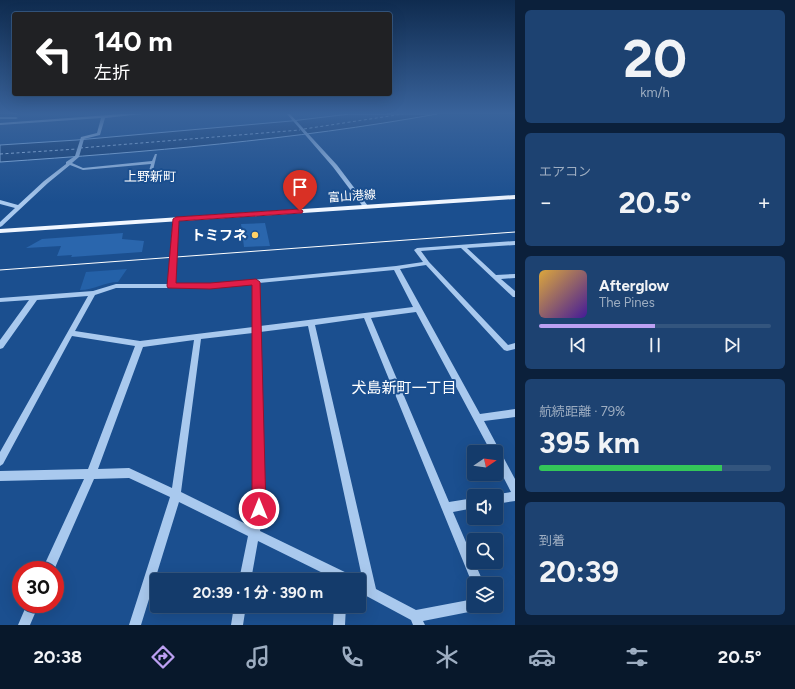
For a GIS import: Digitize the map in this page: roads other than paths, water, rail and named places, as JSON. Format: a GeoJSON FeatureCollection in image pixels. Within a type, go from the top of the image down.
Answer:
{"type":"FeatureCollection","features":[{"type":"Feature","properties":{"kind":"main road","name":"富山港線"},"geometry":{"type":"LineString","coordinates":[[0,231],[515,197]]}},
{"type":"Feature","properties":{"kind":"street"},"geometry":{"type":"LineString","coordinates":[[0,224],[68,163],[77,157],[81,143]]}},
{"type":"Feature","properties":{"kind":"street"},"geometry":{"type":"LineString","coordinates":[[315,143],[350,183],[366,207]]}},
{"type":"Feature","properties":{"kind":"street"},"geometry":{"type":"LineString","coordinates":[[148,181],[156,156]]}},
{"type":"Feature","properties":{"kind":"street"},"geometry":{"type":"LineString","coordinates":[[68,163],[83,169],[154,162]]}},
{"type":"Feature","properties":{"kind":"street"},"geometry":{"type":"LineString","coordinates":[[0,202],[18,207]]}},
{"type":"Feature","properties":{"kind":"street"},"geometry":{"type":"LineString","coordinates":[[172,286],[176,219]]}},
{"type":"Feature","properties":{"kind":"street"},"geometry":{"type":"LineString","coordinates":[[515,243],[417,250],[427,263],[507,348],[515,346]]}},
{"type":"Feature","properties":{"kind":"street"},"geometry":{"type":"LineString","coordinates":[[462,246],[515,295]]}},
{"type":"Feature","properties":{"kind":"street"},"geometry":{"type":"LineString","coordinates":[[0,300],[93,294],[116,286],[210,286],[396,268],[427,263]]}},
{"type":"Feature","properties":{"kind":"street"},"geometry":{"type":"LineString","coordinates":[[396,268],[492,445]]}},
{"type":"Feature","properties":{"kind":"street"},"geometry":{"type":"LineString","coordinates":[[495,277],[515,276]]}},
{"type":"Feature","properties":{"kind":"street"},"geometry":{"type":"LineString","coordinates":[[246,573],[259,509],[256,282]]}},
{"type":"Feature","properties":{"kind":"street"},"geometry":{"type":"LineString","coordinates":[[0,461],[93,294]]}},
{"type":"Feature","properties":{"kind":"street"},"geometry":{"type":"LineString","coordinates":[[0,346],[34,299]]}},
{"type":"Feature","properties":{"kind":"street"},"geometry":{"type":"LineString","coordinates":[[70,333],[140,344],[418,309]]}},
{"type":"Feature","properties":{"kind":"street"},"geometry":{"type":"LineString","coordinates":[[367,316],[475,577]]}},
{"type":"Feature","properties":{"kind":"street"},"geometry":{"type":"LineString","coordinates":[[311,323],[371,592]]}},
{"type":"Feature","properties":{"kind":"street"},"geometry":{"type":"LineString","coordinates":[[135,625],[176,495],[198,337]]}},
{"type":"Feature","properties":{"kind":"street"},"geometry":{"type":"LineString","coordinates":[[52,561],[91,474],[140,344]]}},
{"type":"Feature","properties":{"kind":"street"},"geometry":{"type":"LineString","coordinates":[[478,418],[515,413]]}},
{"type":"Feature","properties":{"kind":"street"},"geometry":{"type":"LineString","coordinates":[[503,466],[515,489]]}},
{"type":"Feature","properties":{"kind":"street"},"geometry":{"type":"LineString","coordinates":[[0,476],[129,473],[331,573]]}},
{"type":"Feature","properties":{"kind":"street"},"geometry":{"type":"LineString","coordinates":[[503,499],[515,496]]}},
{"type":"Feature","properties":{"kind":"street"},"geometry":{"type":"LineString","coordinates":[[446,508],[467,504]]}},
{"type":"Feature","properties":{"kind":"street"},"geometry":{"type":"LineString","coordinates":[[366,590],[417,620],[467,607]]}},
{"type":"Feature","properties":{"kind":"street"},"geometry":{"type":"LineString","coordinates":[[24,625],[29,613]]}},
{"type":"Feature","properties":{"kind":"street"},"geometry":{"type":"LineString","coordinates":[[236,625],[239,613]]}},
{"type":"Feature","properties":{"kind":"street"},"geometry":{"type":"LineString","coordinates":[[339,625],[340,613]]}},
{"type":"Feature","properties":{"kind":"tram line"},"geometry":{"type":"LineString","coordinates":[[0,270],[515,232]]}},
{"type":"Feature","properties":{"kind":"place","name":"トミフネ"},"geometry":{"type":"Point","coordinates":[255,235]}},
{"type":"Feature","properties":{"kind":"district","name":"上野新町"},"geometry":{"type":"Point","coordinates":[150,176]}},
{"type":"Feature","properties":{"kind":"district","name":"犬島新町一丁目"},"geometry":{"type":"Point","coordinates":[404,388]}}]}
